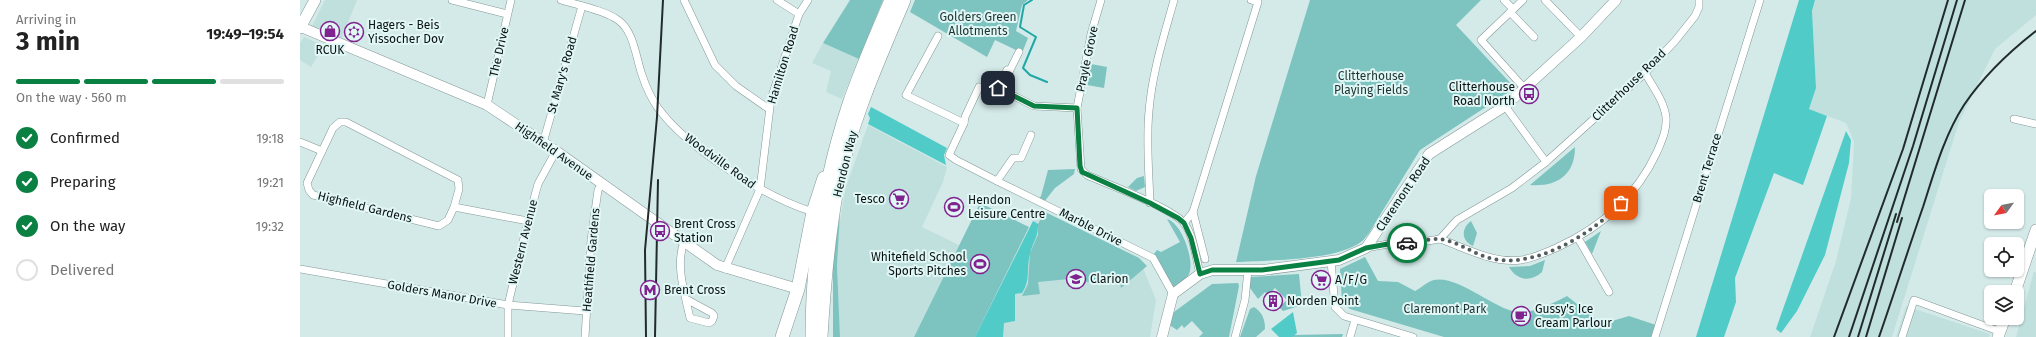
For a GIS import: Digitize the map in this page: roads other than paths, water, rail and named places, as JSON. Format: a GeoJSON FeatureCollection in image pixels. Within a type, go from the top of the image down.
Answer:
{"type":"FeatureCollection","features":[{"type":"Feature","properties":{"kind":"highway","name":"Hendon Way"},"geometry":{"type":"LineString","coordinates":[[812,337],[814,278],[818,240],[838,141],[855,90],[891,0]]}},
{"type":"Feature","properties":{"kind":"highway","name":"Hendon Way"},"geometry":{"type":"LineString","coordinates":[[821,337],[826,259],[838,188],[859,110],[904,0]]}},
{"type":"Feature","properties":{"kind":"highway"},"geometry":{"type":"LineString","coordinates":[[782,337],[798,288],[818,194],[838,141]]}},
{"type":"Feature","properties":{"kind":"highway"},"geometry":{"type":"LineString","coordinates":[[826,259],[828,337]]}},
{"type":"Feature","properties":{"kind":"main road"},"geometry":{"type":"LineString","coordinates":[[300,28],[315,0]]}},
{"type":"Feature","properties":{"kind":"main road"},"geometry":{"type":"LineString","coordinates":[[2016,285],[2036,230]]}},
{"type":"Feature","properties":{"kind":"main road"},"geometry":{"type":"LineString","coordinates":[[2000,335],[2003,325]]}},
{"type":"Feature","properties":{"kind":"street"},"geometry":{"type":"LineString","coordinates":[[452,0],[507,14]]}},
{"type":"Feature","properties":{"kind":"street","name":"The Drive"},"geometry":{"type":"LineString","coordinates":[[487,105],[507,14],[512,0]]}},
{"type":"Feature","properties":{"kind":"street","name":"Woodville Road"},"geometry":{"type":"LineString","coordinates":[[561,0],[614,18],[625,27],[645,84],[658,108],[672,124],[708,154],[760,189],[813,212]]}},
{"type":"Feature","properties":{"kind":"street"},"geometry":{"type":"LineString","coordinates":[[684,0],[715,65],[736,86],[770,109]]}},
{"type":"Feature","properties":{"kind":"street"},"geometry":{"type":"LineString","coordinates":[[777,0],[799,14]]}},
{"type":"Feature","properties":{"kind":"street","name":"Hamilton Road"},"geometry":{"type":"LineString","coordinates":[[725,269],[760,189],[770,99],[799,14],[808,0]]}},
{"type":"Feature","properties":{"kind":"street","name":"Prayle Grove"},"geometry":{"type":"LineString","coordinates":[[1101,0],[1089,41],[1077,108],[1080,166],[1082,172],[1150,203],[1184,223]]}},
{"type":"Feature","properties":{"kind":"street"},"geometry":{"type":"LineString","coordinates":[[1150,203],[1147,140],[1149,110],[1154,77],[1174,0]]}},
{"type":"Feature","properties":{"kind":"street"},"geometry":{"type":"LineString","coordinates":[[1200,274],[1191,238],[1184,223],[1193,212],[1258,2],[1251,0]]}},
{"type":"Feature","properties":{"kind":"street"},"geometry":{"type":"LineString","coordinates":[[1504,0],[1534,37]]}},
{"type":"Feature","properties":{"kind":"street"},"geometry":{"type":"LineString","coordinates":[[1522,0],[1481,40],[1525,88]]}},
{"type":"Feature","properties":{"kind":"street"},"geometry":{"type":"LineString","coordinates":[[1545,0],[1581,37]]}},
{"type":"Feature","properties":{"kind":"street","name":"Claremont Road"},"geometry":{"type":"LineString","coordinates":[[1173,294],[1200,274],[1212,270],[1248,270],[1331,261],[1346,258],[1366,248],[1429,154],[1505,106],[1581,37],[1616,0]]}},
{"type":"Feature","properties":{"kind":"street","name":"Clitterhouse Road"},"geometry":{"type":"LineString","coordinates":[[1440,239],[1458,220],[1512,188],[1546,162],[1645,74],[1695,16],[1699,7],[1699,0]]}},
{"type":"Feature","properties":{"kind":"street","name":"Brent Terrace"},"geometry":{"type":"LineString","coordinates":[[1655,337],[1760,0]]}},
{"type":"Feature","properties":{"kind":"street","name":"St Mary's Road"},"geometry":{"type":"LineString","coordinates":[[543,143],[582,6]]}},
{"type":"Feature","properties":{"kind":"street","name":"Highfield Avenue"},"geometry":{"type":"LineString","coordinates":[[300,28],[487,105],[556,151],[717,265],[725,269],[798,288]]}},
{"type":"Feature","properties":{"kind":"street"},"geometry":{"type":"LineString","coordinates":[[938,36],[906,95],[964,123],[965,117],[979,87]]}},
{"type":"Feature","properties":{"kind":"street"},"geometry":{"type":"LineString","coordinates":[[1019,52],[1010,72],[1006,70],[998,88],[1034,106],[1077,108]]}},
{"type":"Feature","properties":{"kind":"street"},"geometry":{"type":"LineString","coordinates":[[1366,248],[1388,244],[1415,243],[1440,239],[1486,257],[1506,260],[1522,260],[1541,254],[1578,238],[1608,216],[1638,185],[1650,165],[1664,135],[1666,117],[1662,103],[1645,74]]}},
{"type":"Feature","properties":{"kind":"street"},"geometry":{"type":"LineString","coordinates":[[1505,106],[1546,162]]}},
{"type":"Feature","properties":{"kind":"street"},"geometry":{"type":"LineString","coordinates":[[2014,119],[2036,124]]}},
{"type":"Feature","properties":{"kind":"street","name":"Highfield Gardens"},"geometry":{"type":"LineString","coordinates":[[343,121],[458,180],[459,189],[454,207],[448,220],[439,226],[313,195],[309,190],[307,183],[322,151],[337,123],[343,121]]}},
{"type":"Feature","properties":{"kind":"street","name":"Marble Drive"},"geometry":{"type":"LineString","coordinates":[[964,123],[949,155],[997,181],[1153,258],[1173,294]]}},
{"type":"Feature","properties":{"kind":"street"},"geometry":{"type":"LineString","coordinates":[[997,181],[1013,158],[1021,158],[1031,135]]}},
{"type":"Feature","properties":{"kind":"street"},"geometry":{"type":"LineString","coordinates":[[300,142],[322,151]]}},
{"type":"Feature","properties":{"kind":"street","name":"Western Avenue"},"geometry":{"type":"LineString","coordinates":[[508,337],[508,305],[528,221],[538,184],[556,151]]}},
{"type":"Feature","properties":{"kind":"street","name":"Heathfield Gardens"},"geometry":{"type":"LineString","coordinates":[[585,337],[585,311],[591,240],[598,190],[602,184]]}},
{"type":"Feature","properties":{"kind":"street"},"geometry":{"type":"LineString","coordinates":[[454,207],[528,221]]}},
{"type":"Feature","properties":{"kind":"street"},"geometry":{"type":"LineString","coordinates":[[1193,212],[1205,259]]}},
{"type":"Feature","properties":{"kind":"street"},"geometry":{"type":"LineString","coordinates":[[1578,238],[1609,292]]}},
{"type":"Feature","properties":{"kind":"street"},"geometry":{"type":"LineString","coordinates":[[684,242],[681,249],[682,275],[686,299]]}},
{"type":"Feature","properties":{"kind":"street"},"geometry":{"type":"LineString","coordinates":[[1331,261],[1335,307],[1344,316],[1413,337]]}},
{"type":"Feature","properties":{"kind":"street","name":"Golders Manor Drive"},"geometry":{"type":"LineString","coordinates":[[300,269],[508,305],[585,311]]}},
{"type":"Feature","properties":{"kind":"street"},"geometry":{"type":"LineString","coordinates":[[1235,337],[1245,300],[1248,270]]}},
{"type":"Feature","properties":{"kind":"street"},"geometry":{"type":"LineString","coordinates":[[788,337],[796,304],[798,288]]}},
{"type":"Feature","properties":{"kind":"street"},"geometry":{"type":"LineString","coordinates":[[1162,337],[1173,294]]}},
{"type":"Feature","properties":{"kind":"street"},"geometry":{"type":"LineString","coordinates":[[1902,337],[1914,300],[2000,335]]}},
{"type":"Feature","properties":{"kind":"street"},"geometry":{"type":"LineString","coordinates":[[1350,337],[1357,321]]}},
{"type":"Feature","properties":{"kind":"waterway"},"geometry":{"type":"LineString","coordinates":[[1032,0],[1024,5],[1020,27],[1036,37],[1023,68],[1030,75],[1047,82]]}},
{"type":"Feature","properties":{"kind":"railway"},"geometry":{"type":"LineString","coordinates":[[646,337],[645,250],[657,117],[663,0]]}},
{"type":"Feature","properties":{"kind":"railway"},"geometry":{"type":"LineString","coordinates":[[1834,337],[1903,149],[1948,0]]}},
{"type":"Feature","properties":{"kind":"railway"},"geometry":{"type":"LineString","coordinates":[[1849,337],[1913,146],[1957,0]]}},
{"type":"Feature","properties":{"kind":"railway"},"geometry":{"type":"LineString","coordinates":[[1897,222],[1965,0]]}},
{"type":"Feature","properties":{"kind":"railway"},"geometry":{"type":"LineString","coordinates":[[1879,337],[1940,155],[1957,117],[1971,95],[1988,75],[2006,56],[2036,31]]}},
{"type":"Feature","properties":{"kind":"railway"},"geometry":{"type":"LineString","coordinates":[[655,337],[658,180]]}},
{"type":"Feature","properties":{"kind":"railway"},"geometry":{"type":"LineString","coordinates":[[1858,337],[1896,214]]}},
{"type":"Feature","properties":{"kind":"railway"},"geometry":{"type":"LineString","coordinates":[[1866,337],[1902,218]]}},
{"type":"Feature","properties":{"kind":"place","name":"RCUK"},"geometry":{"type":"Point","coordinates":[330,31]}},
{"type":"Feature","properties":{"kind":"place","name":"Hagers - Beis Yissocher Dov"},"geometry":{"type":"Point","coordinates":[354,32]}},
{"type":"Feature","properties":{"kind":"place","name":"Clitterhouse Road North"},"geometry":{"type":"Point","coordinates":[1529,94]}},
{"type":"Feature","properties":{"kind":"place","name":"Tesco"},"geometry":{"type":"Point","coordinates":[899,199]}},
{"type":"Feature","properties":{"kind":"place","name":"Hendon Leisure Centre"},"geometry":{"type":"Point","coordinates":[954,207]}},
{"type":"Feature","properties":{"kind":"place","name":"Brent Cross Station"},"geometry":{"type":"Point","coordinates":[660,231]}},
{"type":"Feature","properties":{"kind":"place","name":"Whitefield School Sports Pitches"},"geometry":{"type":"Point","coordinates":[980,264]}},
{"type":"Feature","properties":{"kind":"place","name":"Clarion"},"geometry":{"type":"Point","coordinates":[1076,279]}},
{"type":"Feature","properties":{"kind":"place","name":"A/F/G"},"geometry":{"type":"Point","coordinates":[1321,280]}},
{"type":"Feature","properties":{"kind":"place","name":"Brent Cross"},"geometry":{"type":"Point","coordinates":[650,290]}},
{"type":"Feature","properties":{"kind":"place","name":"Norden Point"},"geometry":{"type":"Point","coordinates":[1273,301]}},
{"type":"Feature","properties":{"kind":"place","name":"Gussy's Ice Cream Parlour"},"geometry":{"type":"Point","coordinates":[1521,316]}},
{"type":"Feature","properties":{"kind":"park label","name":"Golders Green Allotments"},"geometry":{"type":"Point","coordinates":[978,24]}},
{"type":"Feature","properties":{"kind":"park label","name":"Clitterhouse Playing Fields"},"geometry":{"type":"Point","coordinates":[1371,83]}},
{"type":"Feature","properties":{"kind":"park label","name":"Claremont Park"},"geometry":{"type":"Point","coordinates":[1445,309]}}]}
